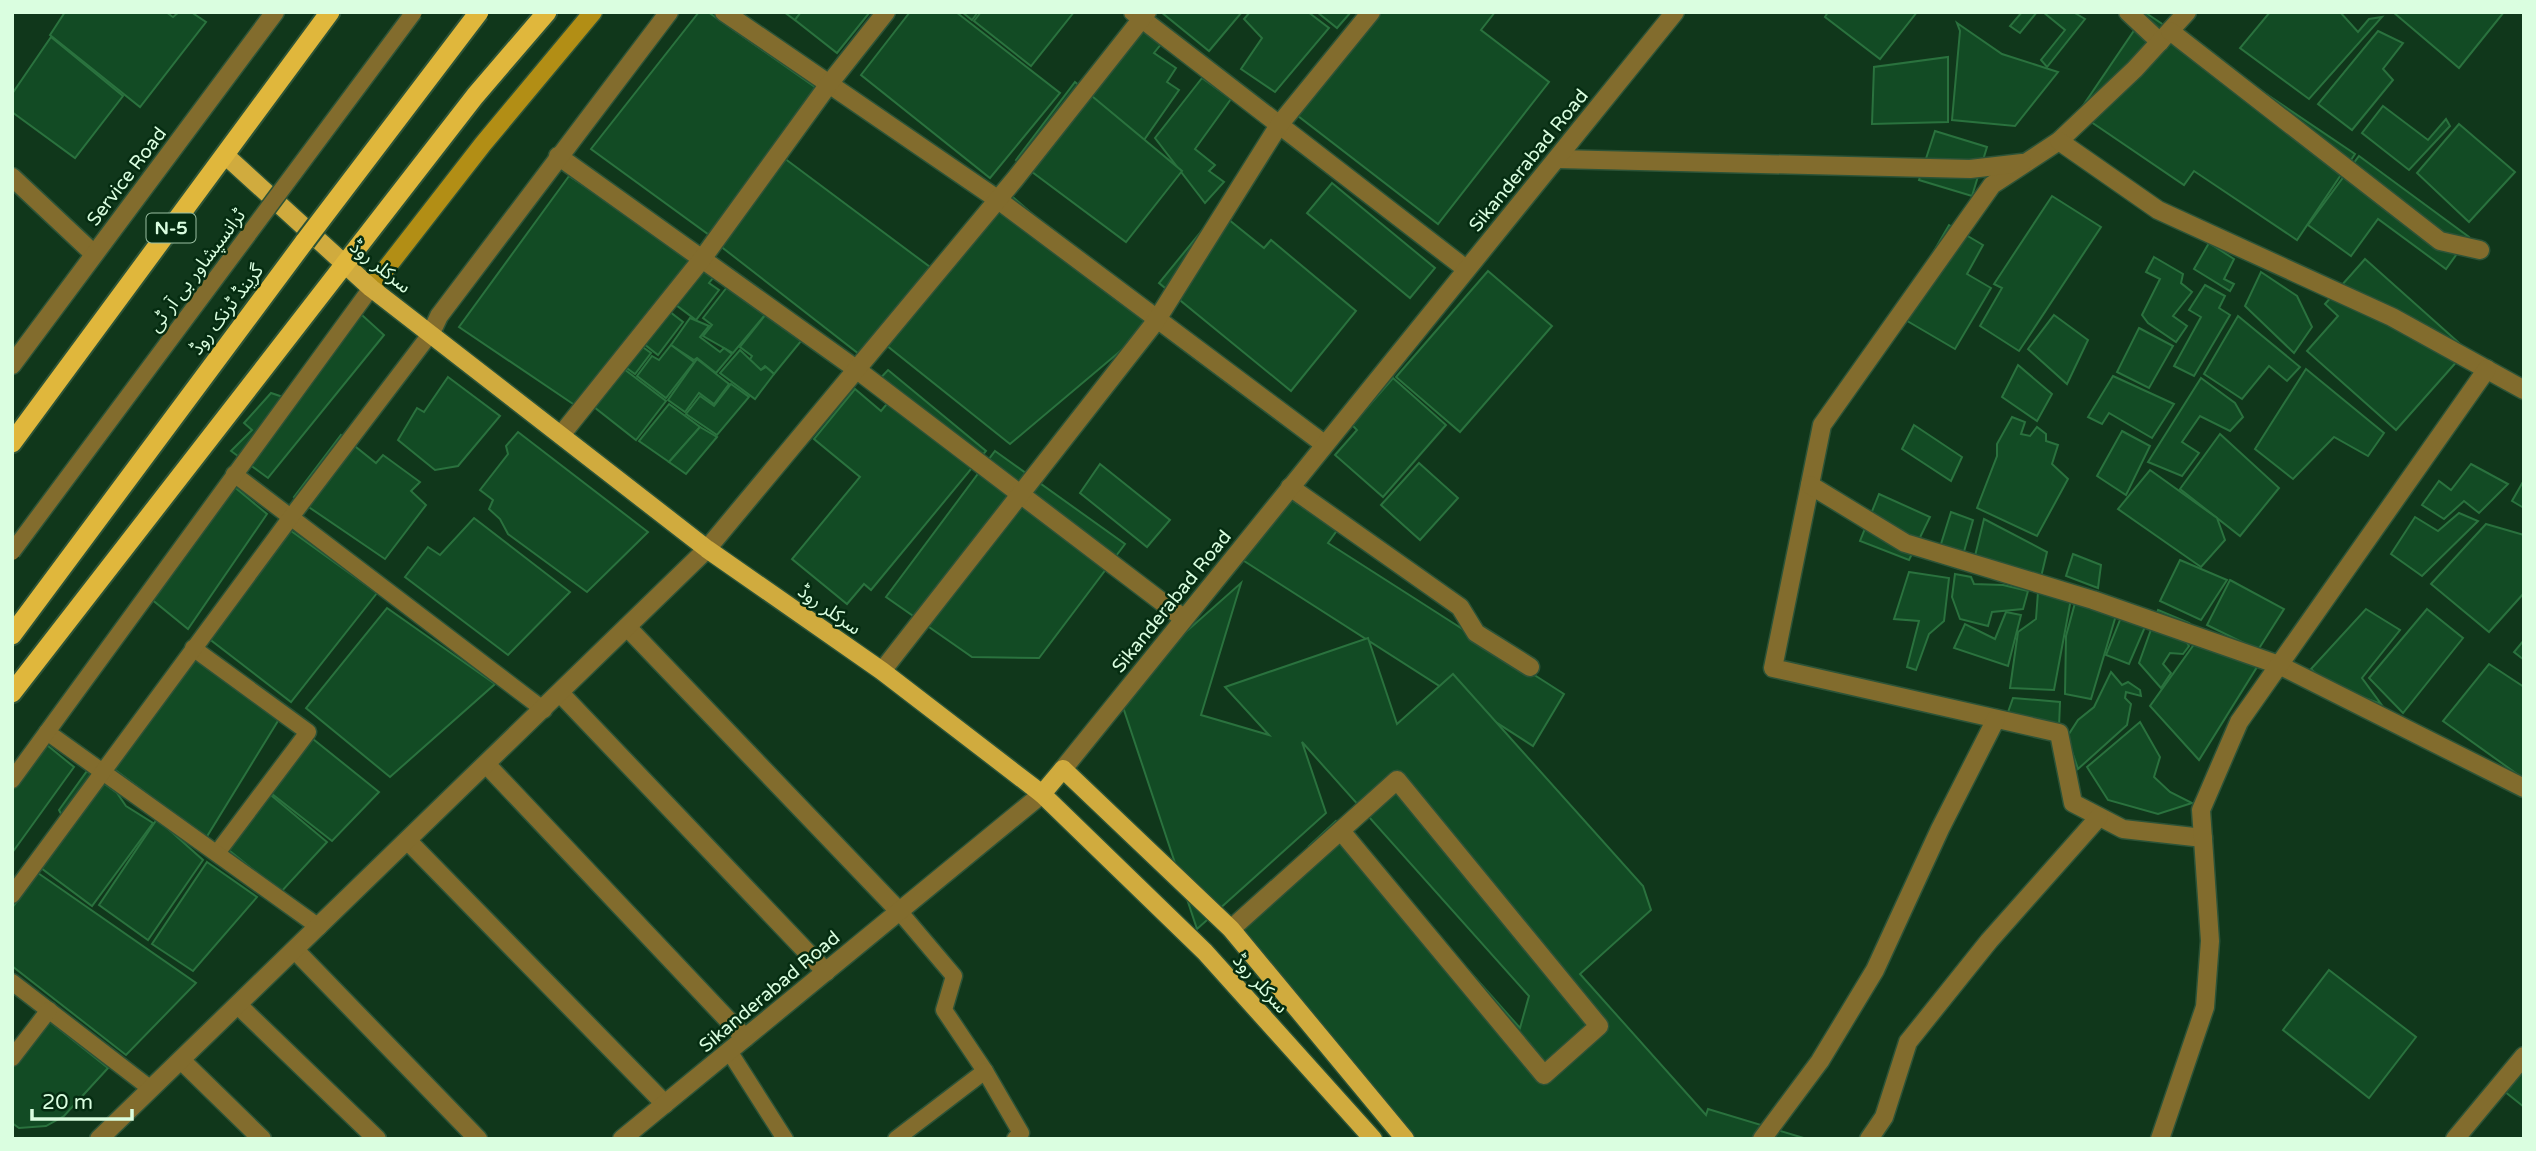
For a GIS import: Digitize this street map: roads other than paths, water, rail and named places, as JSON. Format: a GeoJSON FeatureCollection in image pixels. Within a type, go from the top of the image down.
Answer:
{"type":"FeatureCollection","features":[{"type":"Feature","properties":{"kind":"highway","name":"N-5"},"geometry":{"type":"LineString","coordinates":[[12,443],[330,12]]}},
{"type":"Feature","properties":{"kind":"highway","name":"گرینڈ ٹرنک روڈ"},"geometry":{"type":"LineString","coordinates":[[12,635],[479,12]]}},
{"type":"Feature","properties":{"kind":"highway"},"geometry":{"type":"LineString","coordinates":[[12,693],[475,96],[547,12]]}},
{"type":"Feature","properties":{"kind":"main road"},"geometry":{"type":"LineString","coordinates":[[371,288],[483,144],[593,12]]}},
{"type":"Feature","properties":{"kind":"main road","name":"سرکلر روڈ"},"geometry":{"type":"LineString","coordinates":[[225,155],[371,288],[707,549],[882,671],[1042,794],[1205,952],[1373,1139]]}},
{"type":"Feature","properties":{"kind":"main road"},"geometry":{"type":"LineString","coordinates":[[1063,769],[1231,929],[1405,1139]]}},
{"type":"Feature","properties":{"kind":"main road","name":"Sikanderabad Road"},"geometry":{"type":"LineString","coordinates":[[1042,794],[1063,769]]}},
{"type":"Feature","properties":{"kind":"street","name":"Service Road"},"geometry":{"type":"LineString","coordinates":[[12,365],[275,12]]}},
{"type":"Feature","properties":{"kind":"street"},"geometry":{"type":"LineString","coordinates":[[431,333],[439,316],[669,12]]}},
{"type":"Feature","properties":{"kind":"street"},"geometry":{"type":"LineString","coordinates":[[724,12],[997,199],[1156,321],[1324,444]]}},
{"type":"Feature","properties":{"kind":"street"},"geometry":{"type":"LineString","coordinates":[[561,435],[702,259],[829,84],[886,12]]}},
{"type":"Feature","properties":{"kind":"street"},"geometry":{"type":"LineString","coordinates":[[882,671],[1156,321],[1279,125],[1371,12]]}},
{"type":"Feature","properties":{"kind":"street","name":"Sikanderabad Road"},"geometry":{"type":"LineString","coordinates":[[1063,769],[1675,12]]}},
{"type":"Feature","properties":{"kind":"street"},"geometry":{"type":"LineString","coordinates":[[2128,12],[2165,36],[2440,240],[2480,250]]}},
{"type":"Feature","properties":{"kind":"street"},"geometry":{"type":"LineString","coordinates":[[2187,12],[2059,141],[1992,186],[1822,425],[1773,668],[2059,733],[2073,803],[2123,829],[2203,838]]}},
{"type":"Feature","properties":{"kind":"street"},"geometry":{"type":"LineString","coordinates":[[99,1139],[707,549],[997,199],[1140,14],[1466,269]]}},
{"type":"Feature","properties":{"kind":"street"},"geometry":{"type":"LineString","coordinates":[[2059,141],[2158,210],[2392,317],[2524,390]]}},
{"type":"Feature","properties":{"kind":"street"},"geometry":{"type":"LineString","coordinates":[[558,156],[856,369],[1183,618]]}},
{"type":"Feature","properties":{"kind":"street"},"geometry":{"type":"LineString","coordinates":[[1558,159],[1970,169],[2025,162]]}},
{"type":"Feature","properties":{"kind":"street"},"geometry":{"type":"LineString","coordinates":[[12,177],[94,254]]}},
{"type":"Feature","properties":{"kind":"street"},"geometry":{"type":"LineString","coordinates":[[2161,1139],[2205,1007],[2210,941],[2201,810],[2239,722],[2487,369]]}},
{"type":"Feature","properties":{"kind":"street"},"geometry":{"type":"LineString","coordinates":[[1810,485],[1905,543],[2093,600],[2279,665],[2524,788]]}},
{"type":"Feature","properties":{"kind":"street"},"geometry":{"type":"LineString","coordinates":[[1290,487],[1460,607],[1476,633],[1530,667]]}},
{"type":"Feature","properties":{"kind":"street"},"geometry":{"type":"LineString","coordinates":[[627,627],[899,911]]}},
{"type":"Feature","properties":{"kind":"street"},"geometry":{"type":"LineString","coordinates":[[560,693],[826,972]]}},
{"type":"Feature","properties":{"kind":"street"},"geometry":{"type":"LineString","coordinates":[[1762,1139],[1820,1061],[1875,970],[1940,829],[1996,719]]}},
{"type":"Feature","properties":{"kind":"street"},"geometry":{"type":"LineString","coordinates":[[487,765],[745,1038]]}},
{"type":"Feature","properties":{"kind":"street"},"geometry":{"type":"LineString","coordinates":[[1231,929],[1340,831],[1397,780],[1600,1026],[1544,1075],[1340,831]]}},
{"type":"Feature","properties":{"kind":"street","name":"Sikanderabad Road"},"geometry":{"type":"LineString","coordinates":[[625,1138],[1042,794]]}},
{"type":"Feature","properties":{"kind":"street"},"geometry":{"type":"LineString","coordinates":[[1869,1139],[1884,1117],[1908,1042],[1989,941],[2099,817]]}},
{"type":"Feature","properties":{"kind":"street"},"geometry":{"type":"LineString","coordinates":[[408,841],[665,1104]]}},
{"type":"Feature","properties":{"kind":"street"},"geometry":{"type":"LineString","coordinates":[[295,950],[478,1139]]}},
{"type":"Feature","properties":{"kind":"street"},"geometry":{"type":"LineString","coordinates":[[239,1005],[377,1139]]}},
{"type":"Feature","properties":{"kind":"street"},"geometry":{"type":"LineString","coordinates":[[2455,1139],[2524,1056]]}},
{"type":"Feature","properties":{"kind":"street"},"geometry":{"type":"LineString","coordinates":[[181,1060],[262,1139]]}},
{"type":"Feature","properties":{"kind":"lane","name":"ٹرانسپشاور بی آر ٹی"},"geometry":{"type":"LineString","coordinates":[[12,552],[414,12]]}},
{"type":"Feature","properties":{"kind":"lane"},"geometry":{"type":"LineString","coordinates":[[12,780],[371,288]]}},
{"type":"Feature","properties":{"kind":"lane"},"geometry":{"type":"LineString","coordinates":[[12,895],[291,517],[431,333]]}},
{"type":"Feature","properties":{"kind":"lane"},"geometry":{"type":"LineString","coordinates":[[234,474],[544,710]]}},
{"type":"Feature","properties":{"kind":"lane"},"geometry":{"type":"LineString","coordinates":[[193,649],[308,732],[217,853]]}},
{"type":"Feature","properties":{"kind":"lane"},"geometry":{"type":"LineString","coordinates":[[47,732],[319,927]]}},
{"type":"Feature","properties":{"kind":"lane"},"geometry":{"type":"LineString","coordinates":[[899,911],[954,976],[944,1010],[985,1071],[1021,1133],[1015,1139]]}},
{"type":"Feature","properties":{"kind":"lane"},"geometry":{"type":"LineString","coordinates":[[12,982],[151,1089]]}},
{"type":"Feature","properties":{"kind":"lane"},"geometry":{"type":"LineString","coordinates":[[12,1058],[49,1010]]}},
{"type":"Feature","properties":{"kind":"lane"},"geometry":{"type":"LineString","coordinates":[[729,1051],[785,1139]]}},
{"type":"Feature","properties":{"kind":"lane"},"geometry":{"type":"LineString","coordinates":[[896,1139],[985,1071]]}}]}
